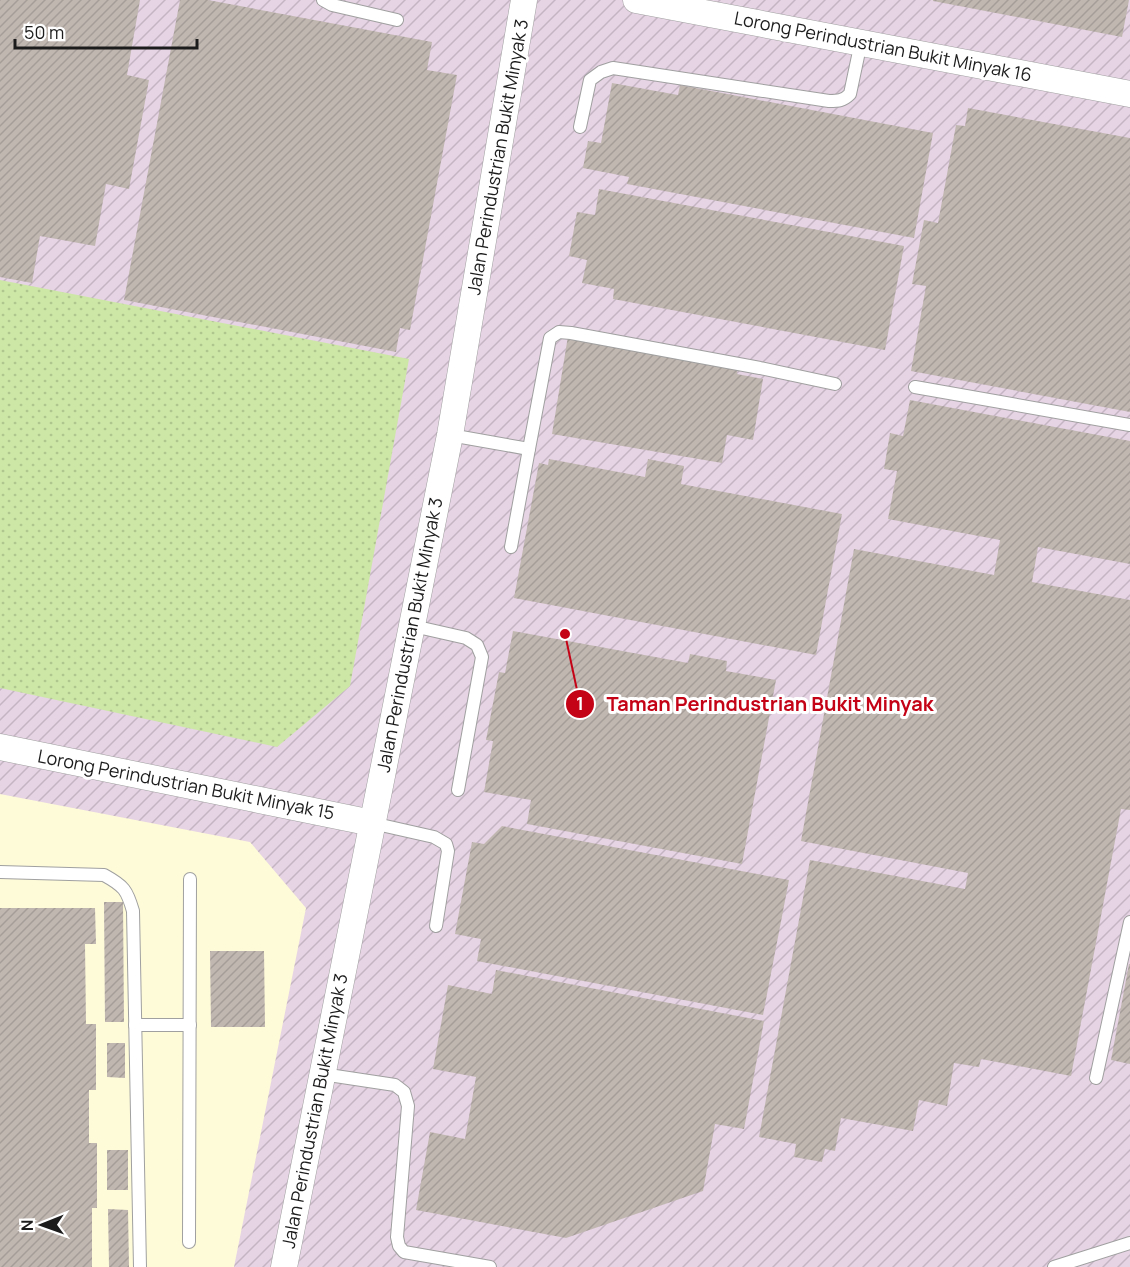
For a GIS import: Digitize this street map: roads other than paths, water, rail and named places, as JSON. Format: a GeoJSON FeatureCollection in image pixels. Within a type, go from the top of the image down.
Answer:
{"type":"FeatureCollection","features":[{"type":"Feature","properties":{"kind":"street","name":"Jalan Perindustrian Bukit Minyak 3"},"geometry":{"type":"LineString","coordinates":[[284,1267],[450,435],[524,0]]}},
{"type":"Feature","properties":{"kind":"street","name":"Lorong Perindustrian Bukit Minyak 16"},"geometry":{"type":"LineString","coordinates":[[636,0],[1130,94]]}},
{"type":"Feature","properties":{"kind":"street","name":"Lorong Perindustrian Bukit Minyak 15"},"geometry":{"type":"LineString","coordinates":[[0,747],[372,823]]}},
{"type":"Feature","properties":{"kind":"lane"},"geometry":{"type":"LineString","coordinates":[[322,0],[333,5],[397,20]]}},
{"type":"Feature","properties":{"kind":"lane"},"geometry":{"type":"LineString","coordinates":[[580,128],[590,80],[601,72],[614,68],[829,101],[845,99],[850,94],[861,42]]}},
{"type":"Feature","properties":{"kind":"lane"},"geometry":{"type":"LineString","coordinates":[[511,547],[550,339],[559,332],[835,384]]}},
{"type":"Feature","properties":{"kind":"lane"},"geometry":{"type":"LineString","coordinates":[[915,387],[1130,425]]}},
{"type":"Feature","properties":{"kind":"lane"},"geometry":{"type":"LineString","coordinates":[[450,435],[529,449]]}},
{"type":"Feature","properties":{"kind":"lane"},"geometry":{"type":"LineString","coordinates":[[413,626],[466,638],[477,645],[482,657],[458,790]]}},
{"type":"Feature","properties":{"kind":"lane"},"geometry":{"type":"LineString","coordinates":[[372,823],[434,837],[446,844],[448,851],[436,926]]}},
{"type":"Feature","properties":{"kind":"lane"},"geometry":{"type":"LineString","coordinates":[[0,872],[104,875],[118,882],[129,895],[133,911],[140,1267]]}},
{"type":"Feature","properties":{"kind":"lane"},"geometry":{"type":"LineString","coordinates":[[189,1242],[190,879]]}},
{"type":"Feature","properties":{"kind":"lane"},"geometry":{"type":"LineString","coordinates":[[1096,1078],[1130,922]]}},
{"type":"Feature","properties":{"kind":"lane"},"geometry":{"type":"LineString","coordinates":[[135,1025],[190,1024]]}},
{"type":"Feature","properties":{"kind":"lane"},"geometry":{"type":"LineString","coordinates":[[322,1074],[396,1084],[404,1092],[408,1106],[397,1237],[399,1246],[404,1252],[490,1267]]}},
{"type":"Feature","properties":{"kind":"lane"},"geometry":{"type":"LineString","coordinates":[[1054,1267],[1130,1243]]}},
{"type":"Feature","properties":{"kind":"place","name":"Taman Perindustrian Bukit Minyak"},"geometry":{"type":"Point","coordinates":[565,634]}}]}
